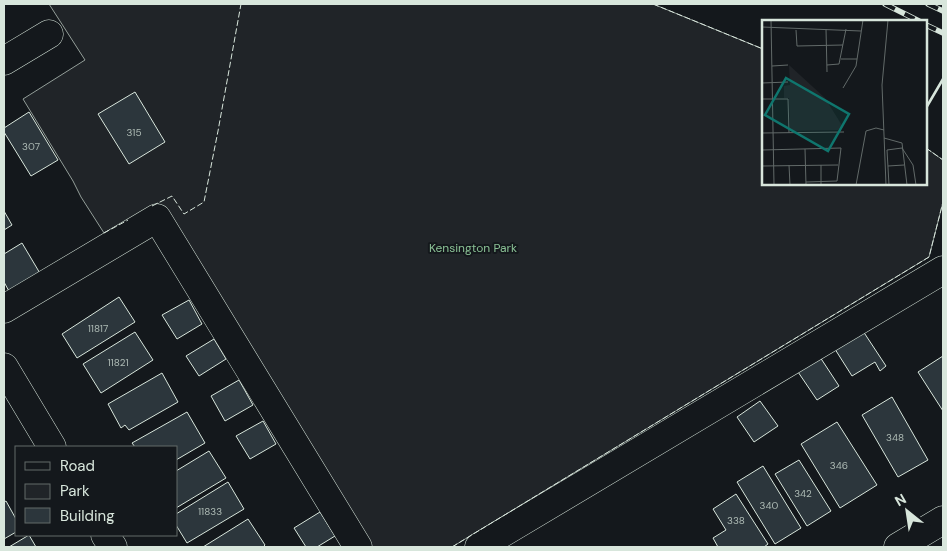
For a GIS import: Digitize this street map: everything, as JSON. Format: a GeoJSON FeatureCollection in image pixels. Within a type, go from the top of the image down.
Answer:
{"type":"FeatureCollection","features":[{"type":"Feature","properties":{"kind":"street"},"geometry":{"type":"LineString","coordinates":[[4,61],[49,34]]}},
{"type":"Feature","properties":{"kind":"street"},"geometry":{"type":"LineString","coordinates":[[4,309],[157,218],[358,547]]}},
{"type":"Feature","properties":{"kind":"street"},"geometry":{"type":"LineString","coordinates":[[479,547],[943,270]]}},
{"type":"Feature","properties":{"kind":"street"},"geometry":{"type":"LineString","coordinates":[[4,367],[51,446]]}},
{"type":"Feature","properties":{"kind":"street"},"geometry":{"type":"LineString","coordinates":[[898,547],[943,520]]}},
{"type":"Feature","properties":{"kind":"street"},"geometry":{"type":"LineString","coordinates":[[106,536],[113,547]]}},
{"type":"Feature","properties":{"kind":"green space","name":"Kensington Park"},"geometry":{"type":"Polygon","coordinates":[[[49,4],[653,4],[762,49],[762,185],[927,185],[927,149],[943,160],[943,202],[929,257],[452,547],[368,547],[158,203],[104,233],[23,99],[85,60],[49,4]]]}},
{"type":"Feature","properties":{"kind":"building"},"geometry":{"type":"Polygon","coordinates":[[[135,92],[165,142],[129,164],[98,114],[135,92]]]}},
{"type":"Feature","properties":{"kind":"building"},"geometry":{"type":"Polygon","coordinates":[[[29,112],[58,160],[31,176],[4,132],[4,128],[29,112]]]}},
{"type":"Feature","properties":{"kind":"building"},"geometry":{"type":"Polygon","coordinates":[[[4,211],[12,225],[4,230],[4,211]]]}},
{"type":"Feature","properties":{"kind":"building"},"geometry":{"type":"Polygon","coordinates":[[[22,243],[41,275],[10,293],[4,282],[4,254],[22,243]]]}},
{"type":"Feature","properties":{"kind":"building"},"geometry":{"type":"Polygon","coordinates":[[[119,297],[135,322],[77,358],[62,334],[119,297]]]}},
{"type":"Feature","properties":{"kind":"building"},"geometry":{"type":"Polygon","coordinates":[[[189,300],[202,324],[177,339],[162,315],[189,300]]]}},
{"type":"Feature","properties":{"kind":"building"},"geometry":{"type":"Polygon","coordinates":[[[861,328],[886,366],[880,371],[875,362],[852,376],[833,346],[861,328]]]}},
{"type":"Feature","properties":{"kind":"building"},"geometry":{"type":"Polygon","coordinates":[[[135,332],[153,360],[101,393],[83,364],[135,332]]]}},
{"type":"Feature","properties":{"kind":"building"},"geometry":{"type":"Polygon","coordinates":[[[214,339],[226,359],[199,376],[186,356],[214,339]]]}},
{"type":"Feature","properties":{"kind":"building"},"geometry":{"type":"Polygon","coordinates":[[[818,354],[839,386],[817,400],[796,369],[818,354]]]}},
{"type":"Feature","properties":{"kind":"building"},"geometry":{"type":"Polygon","coordinates":[[[943,356],[943,411],[918,372],[943,356]]]}},
{"type":"Feature","properties":{"kind":"building"},"geometry":{"type":"Polygon","coordinates":[[[162,373],[178,402],[129,430],[125,425],[121,428],[108,404],[162,373]]]}},
{"type":"Feature","properties":{"kind":"building"},"geometry":{"type":"Polygon","coordinates":[[[239,380],[253,405],[225,421],[211,396],[239,380]]]}},
{"type":"Feature","properties":{"kind":"building"},"geometry":{"type":"Polygon","coordinates":[[[892,397],[928,460],[898,477],[862,415],[892,397]]]}},
{"type":"Feature","properties":{"kind":"building"},"geometry":{"type":"Polygon","coordinates":[[[760,401],[778,426],[754,442],[737,417],[760,401]]]}},
{"type":"Feature","properties":{"kind":"building"},"geometry":{"type":"Polygon","coordinates":[[[187,412],[205,443],[178,459],[178,446],[134,446],[132,443],[187,412]]]}},
{"type":"Feature","properties":{"kind":"building"},"geometry":{"type":"Polygon","coordinates":[[[263,421],[276,444],[250,459],[236,436],[263,421]]]}},
{"type":"Feature","properties":{"kind":"building"},"geometry":{"type":"Polygon","coordinates":[[[837,422],[877,485],[840,508],[801,444],[837,422]]]}},
{"type":"Feature","properties":{"kind":"building"},"geometry":{"type":"Polygon","coordinates":[[[209,451],[226,478],[178,507],[178,470],[209,451]]]}},
{"type":"Feature","properties":{"kind":"building"},"geometry":{"type":"Polygon","coordinates":[[[799,460],[831,511],[807,526],[775,474],[799,460]]]}},
{"type":"Feature","properties":{"kind":"building"},"geometry":{"type":"Polygon","coordinates":[[[763,466],[801,528],[775,544],[737,482],[763,466]]]}},
{"type":"Feature","properties":{"kind":"building"},"geometry":{"type":"Polygon","coordinates":[[[228,482],[244,509],[187,543],[178,528],[178,513],[228,482]]]}},
{"type":"Feature","properties":{"kind":"building"},"geometry":{"type":"Polygon","coordinates":[[[736,494],[768,544],[764,547],[718,547],[713,538],[726,530],[713,509],[736,494]]]}},
{"type":"Feature","properties":{"kind":"building"},"geometry":{"type":"Polygon","coordinates":[[[6,501],[15,517],[15,533],[4,539],[4,502],[6,501]]]}},
{"type":"Feature","properties":{"kind":"building"},"geometry":{"type":"Polygon","coordinates":[[[320,512],[335,536],[317,547],[306,547],[294,528],[320,512]]]}},
{"type":"Feature","properties":{"kind":"building"},"geometry":{"type":"Polygon","coordinates":[[[248,519],[265,545],[263,547],[203,547],[248,519]]]}},
{"type":"Feature","properties":{"kind":"building"},"geometry":{"type":"Polygon","coordinates":[[[30,536],[36,547],[9,547],[30,536]]]}},
{"type":"Feature","properties":{"kind":"railway"},"geometry":{"type":"LineString","coordinates":[[885,4],[917,20]]}},
{"type":"Feature","properties":{"kind":"railway"},"geometry":{"type":"LineString","coordinates":[[928,4],[943,11]]}},
{"type":"Feature","properties":{"kind":"railway"},"geometry":{"type":"LineString","coordinates":[[927,25],[943,33]]}},
{"type":"Feature","properties":{"kind":"fence"},"geometry":{"type":"LineString","coordinates":[[152,206],[172,196],[184,214],[204,202],[241,4]]}},
{"type":"Feature","properties":{"kind":"fence"},"geometry":{"type":"LineString","coordinates":[[653,4],[762,49]]}},
{"type":"Feature","properties":{"kind":"fence"},"geometry":{"type":"LineString","coordinates":[[927,149],[943,160]]}},
{"type":"Feature","properties":{"kind":"fence"},"geometry":{"type":"LineString","coordinates":[[452,547],[929,257],[943,202]]}},
{"type":"Feature","properties":{"kind":"fence"},"geometry":{"type":"LineString","coordinates":[[104,233],[128,220]]}},
{"type":"Feature","properties":{"kind":"wall"},"geometry":{"type":"LineString","coordinates":[[927,106],[943,79]]}}]}
